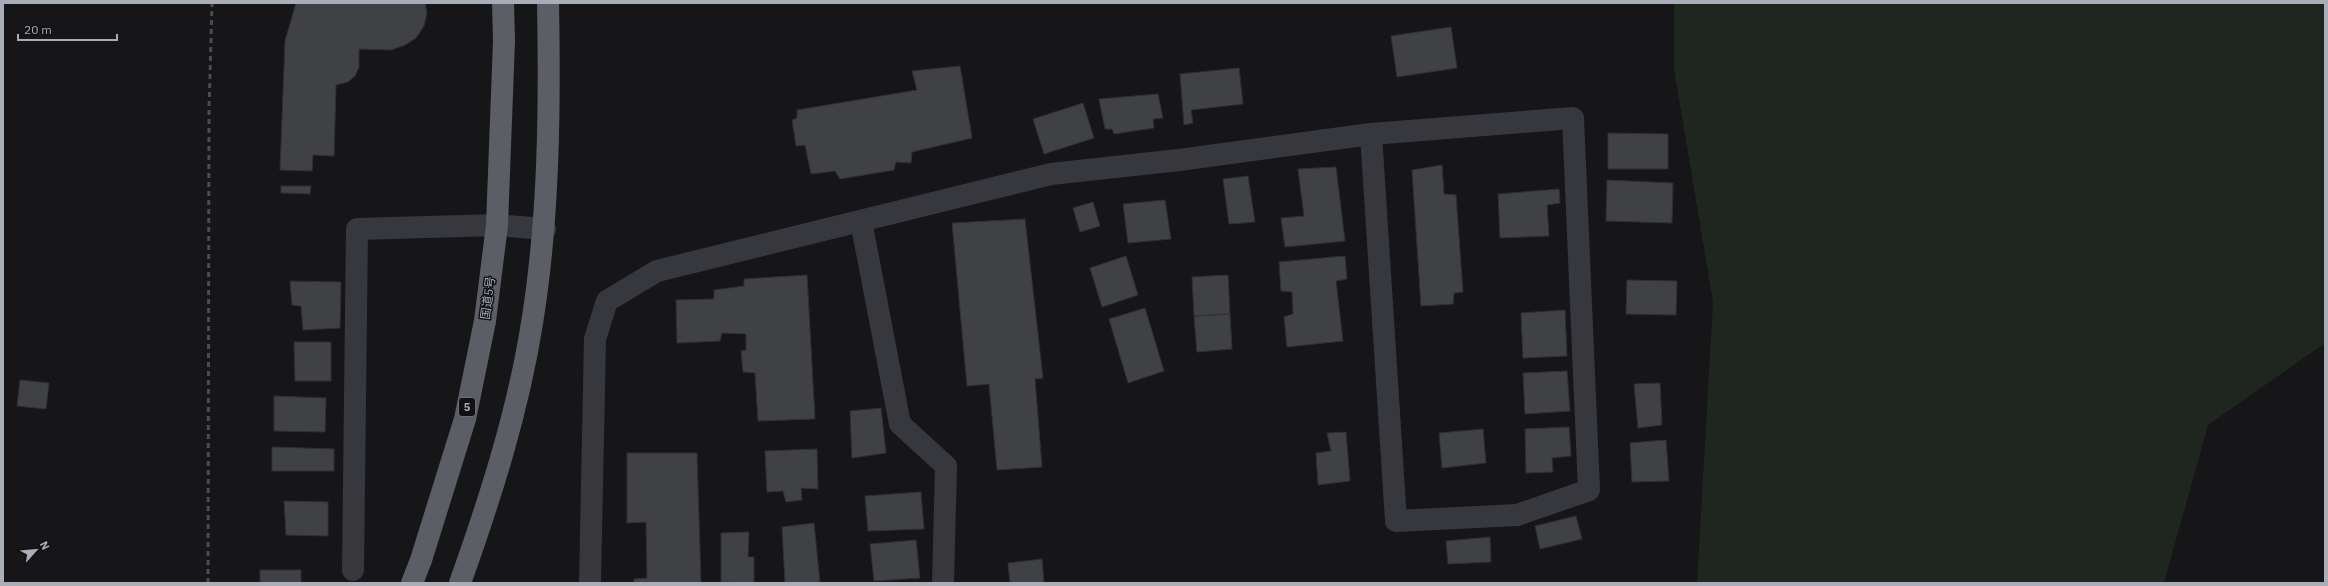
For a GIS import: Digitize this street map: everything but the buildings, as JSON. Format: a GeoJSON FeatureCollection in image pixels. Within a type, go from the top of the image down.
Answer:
{"type":"FeatureCollection","features":[{"type":"Feature","properties":{"kind":"highway","name":"国道5号"},"geometry":{"type":"LineString","coordinates":[[412,583],[421,560],[464,419],[485,321],[497,224],[504,41],[503,3]]}},
{"type":"Feature","properties":{"kind":"highway"},"geometry":{"type":"LineString","coordinates":[[460,583],[510,429],[532,324],[545,229],[548,3]]}},
{"type":"Feature","properties":{"kind":"street"},"geometry":{"type":"LineString","coordinates":[[590,583],[595,340],[607,301],[657,271],[1051,174],[1179,160],[1371,134],[1573,118],[1589,490],[1517,515],[1396,521],[1371,134]]}},
{"type":"Feature","properties":{"kind":"street"},"geometry":{"type":"LineString","coordinates":[[861,221],[900,424],[946,466],[943,583]]}},
{"type":"Feature","properties":{"kind":"street"},"geometry":{"type":"LineString","coordinates":[[354,570],[357,229],[497,224],[545,229]]}},
{"type":"Feature","properties":{"kind":"shaded area"},"geometry":{"type":"Polygon","coordinates":[[[1674,3],[2325,3],[2325,343],[2208,425],[2164,583],[1697,583],[1713,302],[1674,69],[1674,3]]]}},
{"type":"Feature","properties":{"kind":"railway"},"geometry":{"type":"LineString","coordinates":[[208,583],[209,111],[212,3]]}}]}
